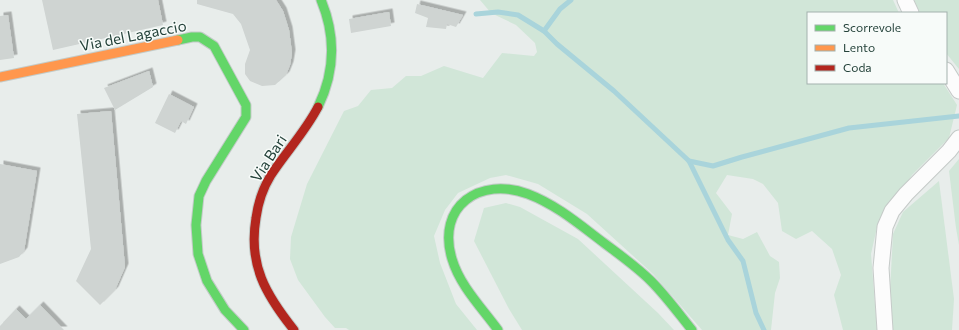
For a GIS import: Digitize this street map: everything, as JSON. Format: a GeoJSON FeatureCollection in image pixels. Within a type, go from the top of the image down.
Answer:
{"type":"FeatureCollection","features":[{"type":"Feature","properties":{"kind":"street","name":"Via Bari"},"geometry":{"type":"LineString","coordinates":[[294,330],[273,302],[260,277],[255,255],[254,228],[258,207],[268,180],[312,118],[329,84],[332,65],[332,43],[326,14],[320,0]]}},
{"type":"Feature","properties":{"kind":"street"},"geometry":{"type":"LineString","coordinates":[[905,0],[911,12]]}},
{"type":"Feature","properties":{"kind":"street","name":"Via del Lagaccio"},"geometry":{"type":"LineString","coordinates":[[0,77],[192,37],[200,37],[214,46],[246,105],[246,117],[206,181],[199,196],[196,238],[202,267],[207,281],[225,310],[244,330]]}},
{"type":"Feature","properties":{"kind":"street"},"geometry":{"type":"LineString","coordinates":[[947,72],[959,91]]}},
{"type":"Feature","properties":{"kind":"street"},"geometry":{"type":"LineString","coordinates":[[885,330],[881,268],[885,227],[892,211],[906,194],[949,151],[959,138]]}},
{"type":"Feature","properties":{"kind":"street"},"geometry":{"type":"LineString","coordinates":[[498,330],[459,277],[448,247],[448,232],[451,220],[458,207],[468,197],[482,191],[498,188],[512,189],[529,194],[578,222],[645,274],[692,330]]}},
{"type":"Feature","properties":{"kind":"green space"},"geometry":{"type":"Polygon","coordinates":[[[480,0],[893,0],[899,12],[807,12],[807,84],[944,84],[957,105],[949,138],[912,175],[877,227],[871,254],[877,330],[843,330],[834,295],[841,275],[832,249],[812,231],[796,239],[782,231],[778,203],[763,184],[753,179],[727,175],[716,193],[732,214],[728,235],[743,239],[757,232],[770,256],[779,262],[780,278],[775,293],[771,330],[702,330],[653,274],[587,214],[538,184],[506,175],[490,178],[458,193],[445,210],[434,236],[440,263],[456,304],[477,330],[349,330],[346,328],[335,328],[325,317],[298,280],[290,259],[291,237],[307,184],[344,111],[358,106],[371,90],[392,88],[406,76],[421,76],[444,66],[483,78],[502,53],[534,56],[537,52],[535,43],[516,25],[491,13],[480,0]]]}},
{"type":"Feature","properties":{"kind":"green space"},"geometry":{"type":"Polygon","coordinates":[[[914,0],[959,0],[959,69],[947,54],[947,12],[920,12],[914,0]]]}},
{"type":"Feature","properties":{"kind":"green space"},"geometry":{"type":"Polygon","coordinates":[[[959,159],[959,245],[949,171],[959,159]]]}},
{"type":"Feature","properties":{"kind":"green space"},"geometry":{"type":"Polygon","coordinates":[[[939,181],[954,299],[952,330],[892,330],[890,291],[893,234],[903,212],[939,181]]]}},
{"type":"Feature","properties":{"kind":"green space"},"geometry":{"type":"Polygon","coordinates":[[[506,203],[520,207],[578,239],[658,313],[674,330],[522,330],[509,309],[474,241],[484,208],[506,203]]]}},
{"type":"Feature","properties":{"kind":"building"},"geometry":{"type":"Polygon","coordinates":[[[42,0],[158,0],[163,25],[53,50],[42,0]]]}},
{"type":"Feature","properties":{"kind":"building"},"geometry":{"type":"Polygon","coordinates":[[[197,0],[276,0],[283,11],[289,30],[292,53],[290,65],[286,75],[275,85],[262,86],[250,81],[245,74],[245,64],[250,50],[241,24],[233,14],[197,4],[197,0]]]}},
{"type":"Feature","properties":{"kind":"building"},"geometry":{"type":"Polygon","coordinates":[[[417,4],[463,15],[456,27],[447,24],[446,29],[426,27],[428,18],[415,13],[417,4]]]}},
{"type":"Feature","properties":{"kind":"building"},"geometry":{"type":"Polygon","coordinates":[[[389,12],[391,26],[351,33],[349,19],[389,12]]]}},
{"type":"Feature","properties":{"kind":"building"},"geometry":{"type":"Polygon","coordinates":[[[8,15],[14,58],[0,60],[0,16],[8,15]]]}},
{"type":"Feature","properties":{"kind":"building"},"geometry":{"type":"Polygon","coordinates":[[[149,71],[153,87],[115,110],[104,88],[149,71]]]}},
{"type":"Feature","properties":{"kind":"building"},"geometry":{"type":"Polygon","coordinates":[[[169,94],[194,107],[186,124],[181,121],[175,133],[155,123],[169,94]]]}},
{"type":"Feature","properties":{"kind":"building"},"geometry":{"type":"Polygon","coordinates":[[[111,111],[125,267],[115,290],[100,305],[76,281],[91,249],[77,114],[111,111]]]}},
{"type":"Feature","properties":{"kind":"building"},"geometry":{"type":"Polygon","coordinates":[[[0,164],[37,171],[24,251],[19,257],[0,264],[0,164]]]}},
{"type":"Feature","properties":{"kind":"building"},"geometry":{"type":"Polygon","coordinates":[[[40,305],[64,330],[0,330],[0,326],[16,309],[26,319],[40,305]]]}},
{"type":"Feature","properties":{"kind":"waterway"},"geometry":{"type":"LineString","coordinates":[[544,31],[560,9],[571,0]]}},
{"type":"Feature","properties":{"kind":"waterway"},"geometry":{"type":"LineString","coordinates":[[476,14],[498,12],[518,15],[544,31],[557,44],[614,91],[689,161],[728,240],[743,261],[756,313],[764,330]]}},
{"type":"Feature","properties":{"kind":"waterway"},"geometry":{"type":"LineString","coordinates":[[689,161],[713,166],[849,128],[959,116]]}},
{"type":"Feature","properties":{"kind":"traffic: fast"},"geometry":{"type":"LineString","coordinates":[[318,107],[328,81],[332,54],[329,27],[321,0]]}},
{"type":"Feature","properties":{"kind":"traffic: fast"},"geometry":{"type":"LineString","coordinates":[[178,40],[200,37],[214,46],[246,105],[246,117],[206,181],[199,196],[196,225],[198,254],[207,281],[225,310],[244,330]]}},
{"type":"Feature","properties":{"kind":"traffic: fast"},"geometry":{"type":"LineString","coordinates":[[498,330],[460,278],[452,259],[449,240],[450,224],[456,210],[466,200],[479,193],[494,189],[510,189],[528,194],[549,204],[568,216],[646,276],[692,330]]}},
{"type":"Feature","properties":{"kind":"traffic: slow"},"geometry":{"type":"LineString","coordinates":[[0,77],[178,40]]}},
{"type":"Feature","properties":{"kind":"traffic: jam"},"geometry":{"type":"LineString","coordinates":[[294,330],[275,304],[262,278],[257,265],[254,235],[258,207],[268,180],[318,107]]}}]}
